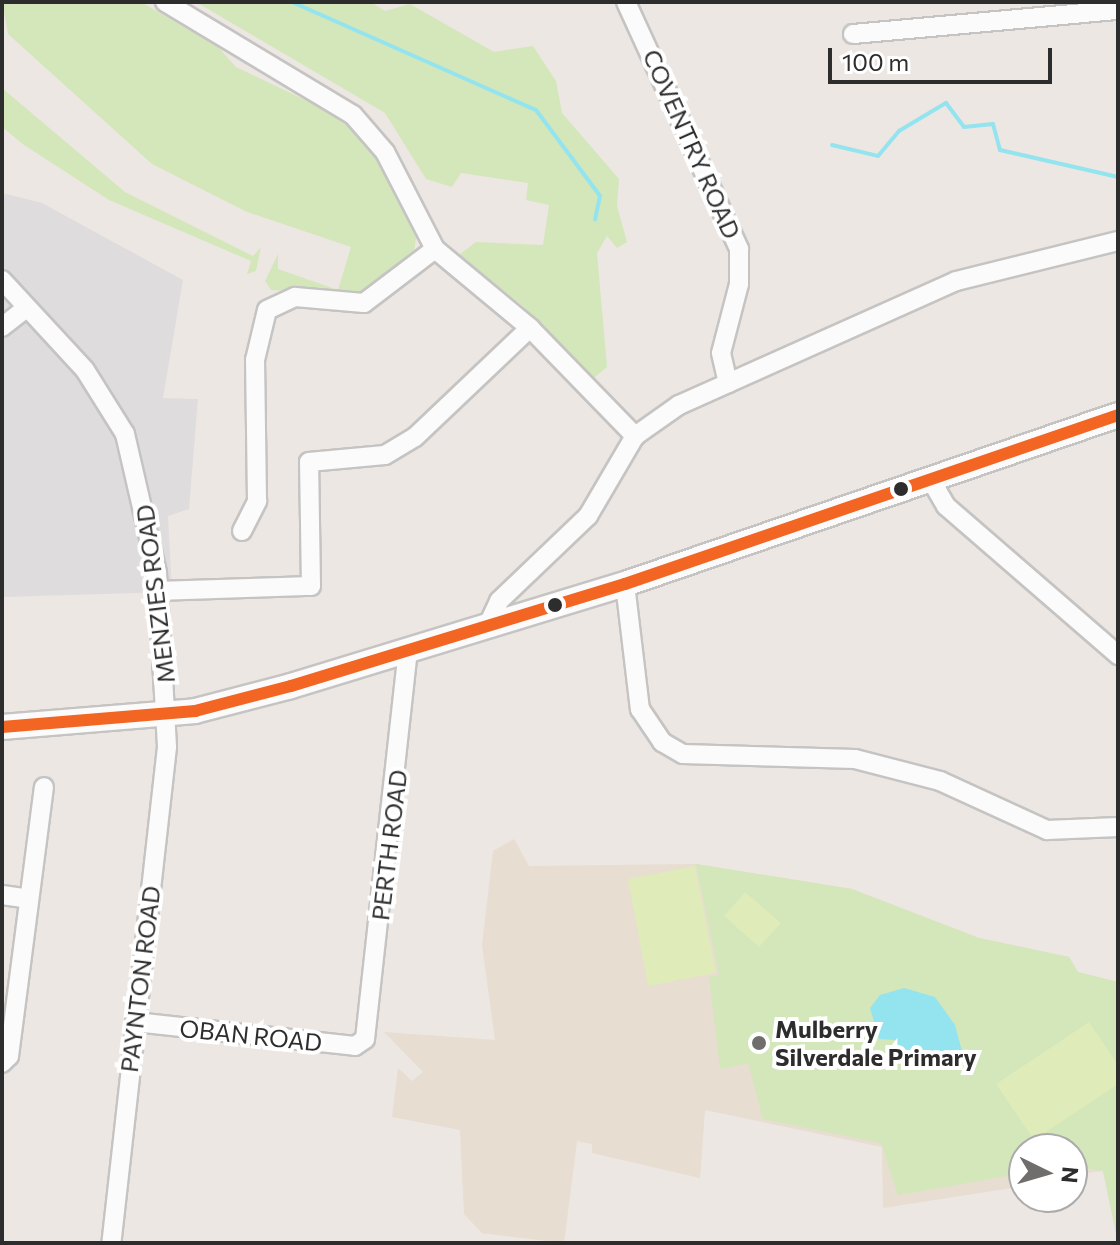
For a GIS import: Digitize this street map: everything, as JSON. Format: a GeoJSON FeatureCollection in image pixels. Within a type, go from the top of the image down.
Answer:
{"type":"FeatureCollection","features":[{"type":"Feature","properties":{"kind":"main road"},"geometry":{"type":"LineString","coordinates":[[2,727],[169,715],[408,650],[625,584],[1118,415]]}},
{"type":"Feature","properties":{"kind":"street"},"geometry":{"type":"LineString","coordinates":[[165,2],[353,115],[385,152],[435,249],[530,328],[635,436]]}},
{"type":"Feature","properties":{"kind":"street","name":"COVENTRY ROAD"},"geometry":{"type":"LineString","coordinates":[[626,2],[739,249],[739,284],[721,353],[728,383]]}},
{"type":"Feature","properties":{"kind":"street"},"geometry":{"type":"LineString","coordinates":[[853,34],[1118,10]]}},
{"type":"Feature","properties":{"kind":"street"},"geometry":{"type":"LineString","coordinates":[[487,627],[499,601],[588,516],[635,436],[728,383],[956,281],[1118,241]]}},
{"type":"Feature","properties":{"kind":"street"},"geometry":{"type":"LineString","coordinates":[[242,531],[257,501],[255,360],[267,310],[295,297],[364,303],[435,249]]}},
{"type":"Feature","properties":{"kind":"street","name":"MENZIES ROAD"},"geometry":{"type":"LineString","coordinates":[[2,280],[85,370],[125,434],[149,514],[169,715]]}},
{"type":"Feature","properties":{"kind":"street"},"geometry":{"type":"LineString","coordinates":[[2,327],[26,308]]}},
{"type":"Feature","properties":{"kind":"street"},"geometry":{"type":"LineString","coordinates":[[158,591],[311,586],[309,462],[385,455],[415,437],[530,328]]}},
{"type":"Feature","properties":{"kind":"street"},"geometry":{"type":"LineString","coordinates":[[931,480],[946,506],[1118,655]]}},
{"type":"Feature","properties":{"kind":"street"},"geometry":{"type":"LineString","coordinates":[[625,584],[640,709],[662,742],[683,754],[855,759],[940,781],[1047,830],[1118,827]]}},
{"type":"Feature","properties":{"kind":"street","name":"PERTH ROAD"},"geometry":{"type":"LineString","coordinates":[[365,1039],[408,650]]}},
{"type":"Feature","properties":{"kind":"street","name":"PAYNTON ROAD"},"geometry":{"type":"LineString","coordinates":[[111,1243],[169,715]]}},
{"type":"Feature","properties":{"kind":"street"},"geometry":{"type":"LineString","coordinates":[[2,1063],[9,1056],[44,787]]}},
{"type":"Feature","properties":{"kind":"street"},"geometry":{"type":"LineString","coordinates":[[2,895],[29,899]]}},
{"type":"Feature","properties":{"kind":"street","name":"OBAN ROAD"},"geometry":{"type":"LineString","coordinates":[[135,1022],[355,1046],[365,1039]]}},
{"type":"Feature","properties":{"kind":"shaded area"},"geometry":{"type":"Polygon","coordinates":[[[2,193],[42,203],[183,280],[163,398],[198,399],[189,509],[168,516],[172,592],[2,597],[2,193]]]}},
{"type":"Feature","properties":{"kind":"shaded area","name":"Mulberry Silverdale Primary"},"geometry":{"type":"Polygon","coordinates":[[[514,839],[529,866],[696,864],[852,889],[979,938],[1069,957],[1078,972],[1118,982],[1118,1243],[1103,1171],[1088,1173],[1088,1133],[1008,1133],[1008,1188],[883,1208],[882,1147],[705,1110],[700,1178],[592,1153],[592,1144],[577,1141],[564,1243],[482,1233],[464,1214],[460,1130],[392,1117],[398,1068],[412,1081],[423,1072],[384,1032],[495,1040],[482,945],[493,851],[514,839]]]}},
{"type":"Feature","properties":{"kind":"green space"},"geometry":{"type":"Polygon","coordinates":[[[2,2],[141,2],[218,47],[236,67],[322,108],[358,134],[388,176],[416,238],[414,251],[357,296],[271,290],[265,281],[278,254],[278,269],[338,290],[351,247],[247,212],[152,164],[8,34],[2,2]]]}},
{"type":"Feature","properties":{"kind":"green space"},"geometry":{"type":"Polygon","coordinates":[[[196,2],[371,2],[385,11],[410,4],[494,52],[533,46],[556,81],[562,113],[619,179],[617,206],[627,242],[617,248],[607,236],[597,253],[607,367],[589,382],[523,306],[459,255],[476,242],[543,245],[549,205],[526,200],[528,183],[461,173],[452,187],[426,179],[385,113],[196,2]]]}},
{"type":"Feature","properties":{"kind":"green space"},"geometry":{"type":"Polygon","coordinates":[[[2,88],[125,192],[253,256],[261,247],[256,271],[247,274],[251,261],[109,200],[24,145],[2,127],[2,88]]]}},
{"type":"Feature","properties":{"kind":"green space"},"geometry":{"type":"Polygon","coordinates":[[[696,864],[852,889],[979,938],[1069,957],[1078,972],[1118,982],[1118,1243],[1103,1171],[1088,1169],[1088,1133],[1008,1133],[1008,1176],[898,1195],[881,1143],[763,1119],[748,1063],[720,1069],[709,977],[719,975],[696,864]]]}},
{"type":"Feature","properties":{"kind":"green space"},"geometry":{"type":"Polygon","coordinates":[[[695,866],[716,973],[648,986],[628,879],[695,866]]]}},
{"type":"Feature","properties":{"kind":"green space"},"geometry":{"type":"Polygon","coordinates":[[[745,892],[781,923],[759,947],[724,916],[745,892]]]}},
{"type":"Feature","properties":{"kind":"green space"},"geometry":{"type":"Polygon","coordinates":[[[1089,1022],[1118,1065],[1118,1084],[1044,1133],[1029,1133],[996,1084],[1089,1022]]]}},
{"type":"Feature","properties":{"kind":"water"},"geometry":{"type":"Polygon","coordinates":[[[904,988],[935,997],[955,1025],[962,1051],[956,1062],[914,1066],[895,1040],[879,1039],[870,1008],[880,995],[904,988]]]}},
{"type":"Feature","properties":{"kind":"waterway"},"geometry":{"type":"LineString","coordinates":[[292,2],[536,110],[600,196],[595,219]]}},
{"type":"Feature","properties":{"kind":"waterway"},"geometry":{"type":"LineString","coordinates":[[832,145],[878,156],[899,131],[946,103],[964,127],[993,124],[1000,150],[1118,177]]}},
{"type":"Feature","properties":{"kind":"transit line"},"geometry":{"type":"LineString","coordinates":[[2,727],[195,711],[291,686],[625,584],[1118,415]]}},
{"type":"Feature","properties":{"kind":"place","name":"Mulberry Silverdale Primary"},"geometry":{"type":"Point","coordinates":[759,1043]}}]}
